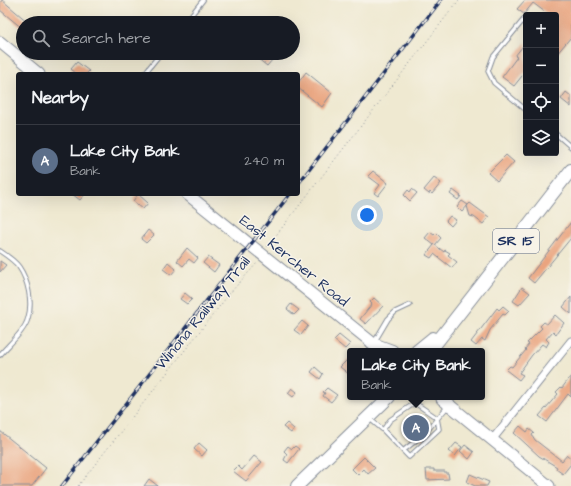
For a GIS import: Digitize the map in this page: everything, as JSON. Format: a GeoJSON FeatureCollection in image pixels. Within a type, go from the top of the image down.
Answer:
{"type":"FeatureCollection","features":[{"type":"Feature","properties":{"kind":"main road"},"geometry":{"type":"LineString","coordinates":[[0,42],[16,55]]}},
{"type":"Feature","properties":{"kind":"main road"},"geometry":{"type":"LineString","coordinates":[[22,60],[37,72]]}},
{"type":"Feature","properties":{"kind":"main road","name":"SR 15"},"geometry":{"type":"LineString","coordinates":[[432,348],[571,170]]}},
{"type":"Feature","properties":{"kind":"main road","name":"East Kercher Road"},"geometry":{"type":"LineString","coordinates":[[190,196],[378,347]]}},
{"type":"Feature","properties":{"kind":"main road"},"geometry":{"type":"LineString","coordinates":[[422,348],[460,312]]}},
{"type":"Feature","properties":{"kind":"main road"},"geometry":{"type":"LineString","coordinates":[[439,348],[460,312]]}},
{"type":"Feature","properties":{"kind":"main road"},"geometry":{"type":"LineString","coordinates":[[297,486],[386,400]]}},
{"type":"Feature","properties":{"kind":"main road"},"geometry":{"type":"LineString","coordinates":[[444,400],[549,486]]}},
{"type":"Feature","properties":{"kind":"street"},"geometry":{"type":"LineString","coordinates":[[492,440],[571,341]]}},
{"type":"Feature","properties":{"kind":"lane"},"geometry":{"type":"LineString","coordinates":[[190,16],[203,0]]}},
{"type":"Feature","properties":{"kind":"lane"},"geometry":{"type":"LineString","coordinates":[[523,20],[493,57],[488,71],[494,83],[523,107]]}},
{"type":"Feature","properties":{"kind":"lane"},"geometry":{"type":"LineString","coordinates":[[146,72],[155,60]]}},
{"type":"Feature","properties":{"kind":"lane"},"geometry":{"type":"LineString","coordinates":[[559,136],[571,146]]}},
{"type":"Feature","properties":{"kind":"lane"},"geometry":{"type":"LineString","coordinates":[[0,251],[18,266],[28,284],[29,302],[28,318],[22,330],[0,355]]}},
{"type":"Feature","properties":{"kind":"lane"},"geometry":{"type":"LineString","coordinates":[[378,347],[388,318],[395,312],[410,305]]}},
{"type":"Feature","properties":{"kind":"lane"},"geometry":{"type":"LineString","coordinates":[[426,432],[434,424],[444,400]]}},
{"type":"Feature","properties":{"kind":"lane"},"geometry":{"type":"LineString","coordinates":[[369,418],[409,457],[436,432],[439,426],[436,418],[415,402],[390,420],[383,430]]}},
{"type":"Feature","properties":{"kind":"lane"},"geometry":{"type":"LineString","coordinates":[[403,451],[419,438]]}},
{"type":"Feature","properties":{"kind":"path","name":"Winona Railway Trail"},"geometry":{"type":"LineString","coordinates":[[78,486],[263,254],[274,235],[459,0]]}},
{"type":"Feature","properties":{"kind":"building"},"geometry":{"type":"Polygon","coordinates":[[[2,0],[21,16],[16,16],[16,23],[0,10],[0,3],[2,0]]]}},
{"type":"Feature","properties":{"kind":"building"},"geometry":{"type":"Polygon","coordinates":[[[525,0],[571,0],[571,37],[559,51],[559,12],[545,12],[533,3],[523,13],[517,9],[525,0]]]}},
{"type":"Feature","properties":{"kind":"building"},"geometry":{"type":"Polygon","coordinates":[[[523,46],[523,75],[514,86],[502,77],[517,57],[515,56],[523,46]]]}},
{"type":"Feature","properties":{"kind":"building"},"geometry":{"type":"Polygon","coordinates":[[[260,60],[272,60],[267,66],[260,60]]]}},
{"type":"Feature","properties":{"kind":"building"},"geometry":{"type":"Polygon","coordinates":[[[77,62],[89,71],[75,72],[71,69],[77,62]]]}},
{"type":"Feature","properties":{"kind":"building"},"geometry":{"type":"Polygon","coordinates":[[[306,72],[332,93],[322,107],[300,90],[300,80],[306,72]]]}},
{"type":"Feature","properties":{"kind":"building"},"geometry":{"type":"Polygon","coordinates":[[[566,92],[571,96],[571,107],[561,99],[566,92]]]}},
{"type":"Feature","properties":{"kind":"building"},"geometry":{"type":"Polygon","coordinates":[[[506,155],[514,162],[497,181],[488,173],[506,155]]]}},
{"type":"Feature","properties":{"kind":"building"},"geometry":{"type":"Polygon","coordinates":[[[373,171],[388,183],[378,196],[374,193],[380,185],[368,176],[373,171]]]}},
{"type":"Feature","properties":{"kind":"building"},"geometry":{"type":"Polygon","coordinates":[[[434,178],[441,183],[432,194],[430,192],[429,194],[424,190],[434,178]]]}},
{"type":"Feature","properties":{"kind":"building"},"geometry":{"type":"Polygon","coordinates":[[[412,189],[417,193],[410,201],[404,195],[408,190],[410,192],[412,189]]]}},
{"type":"Feature","properties":{"kind":"building"},"geometry":{"type":"Polygon","coordinates":[[[453,190],[461,196],[458,200],[450,194],[453,190]]]}},
{"type":"Feature","properties":{"kind":"building"},"geometry":{"type":"Polygon","coordinates":[[[75,196],[83,196],[80,200],[75,196]]]}},
{"type":"Feature","properties":{"kind":"building"},"geometry":{"type":"Polygon","coordinates":[[[137,196],[140,196],[148,203],[143,209],[133,201],[137,196]]]}},
{"type":"Feature","properties":{"kind":"building"},"geometry":{"type":"Polygon","coordinates":[[[462,201],[468,205],[462,212],[457,207],[462,201]]]}},
{"type":"Feature","properties":{"kind":"building"},"geometry":{"type":"Polygon","coordinates":[[[470,203],[489,217],[483,224],[474,217],[470,216],[467,206],[470,203]]]}},
{"type":"Feature","properties":{"kind":"building"},"geometry":{"type":"Polygon","coordinates":[[[450,216],[456,220],[451,226],[446,221],[450,216]]]}},
{"type":"Feature","properties":{"kind":"building"},"geometry":{"type":"Polygon","coordinates":[[[571,222],[571,238],[534,283],[528,278],[571,222]]]}},
{"type":"Feature","properties":{"kind":"building"},"geometry":{"type":"Polygon","coordinates":[[[148,230],[154,235],[146,243],[141,239],[148,230]]]}},
{"type":"Feature","properties":{"kind":"building"},"geometry":{"type":"Polygon","coordinates":[[[430,232],[434,235],[436,233],[441,238],[435,245],[444,252],[445,250],[450,253],[448,255],[457,262],[452,268],[434,254],[431,258],[426,255],[434,245],[425,238],[430,232]]]}},
{"type":"Feature","properties":{"kind":"building"},"geometry":{"type":"Polygon","coordinates":[[[187,248],[198,258],[194,263],[189,259],[183,266],[177,261],[187,248]]]}},
{"type":"Feature","properties":{"kind":"building"},"geometry":{"type":"Polygon","coordinates":[[[208,257],[219,265],[214,272],[203,263],[208,257]]]}},
{"type":"Feature","properties":{"kind":"building"},"geometry":{"type":"Polygon","coordinates":[[[0,261],[6,265],[0,272],[0,261]]]}},
{"type":"Feature","properties":{"kind":"building"},"geometry":{"type":"Polygon","coordinates":[[[168,262],[176,269],[171,275],[163,269],[168,262]]]}},
{"type":"Feature","properties":{"kind":"building"},"geometry":{"type":"Polygon","coordinates":[[[522,287],[530,293],[519,305],[513,301],[522,287]]]}},
{"type":"Feature","properties":{"kind":"building"},"geometry":{"type":"Polygon","coordinates":[[[185,293],[192,299],[187,304],[180,299],[185,293]]]}},
{"type":"Feature","properties":{"kind":"building"},"geometry":{"type":"Polygon","coordinates":[[[571,297],[571,314],[563,307],[571,297]]]}},
{"type":"Feature","properties":{"kind":"building"},"geometry":{"type":"Polygon","coordinates":[[[374,298],[383,306],[366,324],[360,319],[372,304],[370,302],[374,298]]]}},
{"type":"Feature","properties":{"kind":"building"},"geometry":{"type":"Polygon","coordinates":[[[291,304],[299,310],[294,315],[287,309],[291,304]]]}},
{"type":"Feature","properties":{"kind":"building"},"geometry":{"type":"Polygon","coordinates":[[[503,306],[509,311],[505,315],[503,314],[490,330],[485,341],[482,339],[476,346],[471,342],[497,308],[499,310],[503,306]]]}},
{"type":"Feature","properties":{"kind":"building"},"geometry":{"type":"Polygon","coordinates":[[[555,315],[564,323],[556,334],[553,331],[546,339],[549,342],[546,347],[542,344],[532,355],[519,373],[523,375],[519,380],[506,370],[510,366],[512,367],[526,350],[525,349],[529,344],[527,343],[542,328],[540,326],[544,322],[547,324],[555,315]]]}},
{"type":"Feature","properties":{"kind":"building"},"geometry":{"type":"Polygon","coordinates":[[[302,321],[308,326],[301,335],[294,330],[302,321]]]}},
{"type":"Feature","properties":{"kind":"building"},"geometry":{"type":"Polygon","coordinates":[[[339,335],[350,344],[345,349],[334,340],[339,335]]]}},
{"type":"Feature","properties":{"kind":"building"},"geometry":{"type":"Polygon","coordinates":[[[347,360],[347,373],[340,367],[347,360]]]}},
{"type":"Feature","properties":{"kind":"building"},"geometry":{"type":"Polygon","coordinates":[[[315,367],[323,374],[320,379],[311,372],[315,367]]]}},
{"type":"Feature","properties":{"kind":"building"},"geometry":{"type":"Polygon","coordinates":[[[571,376],[571,397],[568,394],[547,422],[539,416],[558,394],[556,392],[561,387],[562,388],[571,376]]]}},
{"type":"Feature","properties":{"kind":"building"},"geometry":{"type":"Polygon","coordinates":[[[292,388],[297,392],[293,397],[288,393],[292,388]]]}},
{"type":"Feature","properties":{"kind":"building"},"geometry":{"type":"Polygon","coordinates":[[[327,388],[337,395],[331,402],[323,396],[325,393],[323,392],[327,388]]]}},
{"type":"Feature","properties":{"kind":"building"},"geometry":{"type":"Polygon","coordinates":[[[417,419],[425,427],[423,433],[428,435],[422,441],[421,436],[417,435],[415,437],[407,429],[417,419]]]}},
{"type":"Feature","properties":{"kind":"building"},"geometry":{"type":"Polygon","coordinates":[[[287,423],[294,429],[291,433],[283,427],[287,423]]]}},
{"type":"Feature","properties":{"kind":"building"},"geometry":{"type":"Polygon","coordinates":[[[520,426],[527,432],[529,429],[534,433],[532,435],[535,440],[562,461],[567,455],[571,458],[571,464],[563,474],[556,469],[557,467],[539,456],[514,433],[520,426]]]}},
{"type":"Feature","properties":{"kind":"building"},"geometry":{"type":"Polygon","coordinates":[[[0,431],[46,468],[32,486],[0,486],[0,431]]]}},
{"type":"Feature","properties":{"kind":"building"},"geometry":{"type":"Polygon","coordinates":[[[199,443],[207,450],[202,456],[194,449],[199,443]]]}},
{"type":"Feature","properties":{"kind":"building"},"geometry":{"type":"Polygon","coordinates":[[[456,443],[462,447],[455,456],[449,451],[456,443]]]}},
{"type":"Feature","properties":{"kind":"building"},"geometry":{"type":"Polygon","coordinates":[[[465,445],[474,452],[469,459],[460,451],[465,445]]]}},
{"type":"Feature","properties":{"kind":"building"},"geometry":{"type":"Polygon","coordinates":[[[288,446],[292,449],[295,446],[299,449],[288,463],[284,460],[287,454],[284,451],[288,446]]]}},
{"type":"Feature","properties":{"kind":"building"},"geometry":{"type":"Polygon","coordinates":[[[254,456],[262,462],[246,481],[233,471],[238,466],[242,470],[254,456]]]}},
{"type":"Feature","properties":{"kind":"building"},"geometry":{"type":"Polygon","coordinates":[[[364,457],[375,468],[368,474],[364,469],[358,475],[352,469],[364,457]]]}},
{"type":"Feature","properties":{"kind":"building"},"geometry":{"type":"Polygon","coordinates":[[[426,469],[445,471],[445,473],[448,473],[449,479],[427,480],[426,469]]]}},
{"type":"Feature","properties":{"kind":"building"},"geometry":{"type":"Polygon","coordinates":[[[470,474],[489,482],[487,486],[475,486],[467,482],[470,474]]]}},
{"type":"Feature","properties":{"kind":"building"},"geometry":{"type":"Polygon","coordinates":[[[149,479],[158,486],[144,486],[149,479]]]}},
{"type":"Feature","properties":{"kind":"railway"},"geometry":{"type":"LineString","coordinates":[[300,181],[441,0]]}},
{"type":"Feature","properties":{"kind":"railway"},"geometry":{"type":"LineString","coordinates":[[62,486],[288,196]]}},
{"type":"Feature","properties":{"kind":"place","name":"Lake City Bank"},"geometry":{"type":"Point","coordinates":[416,428]}}]}
